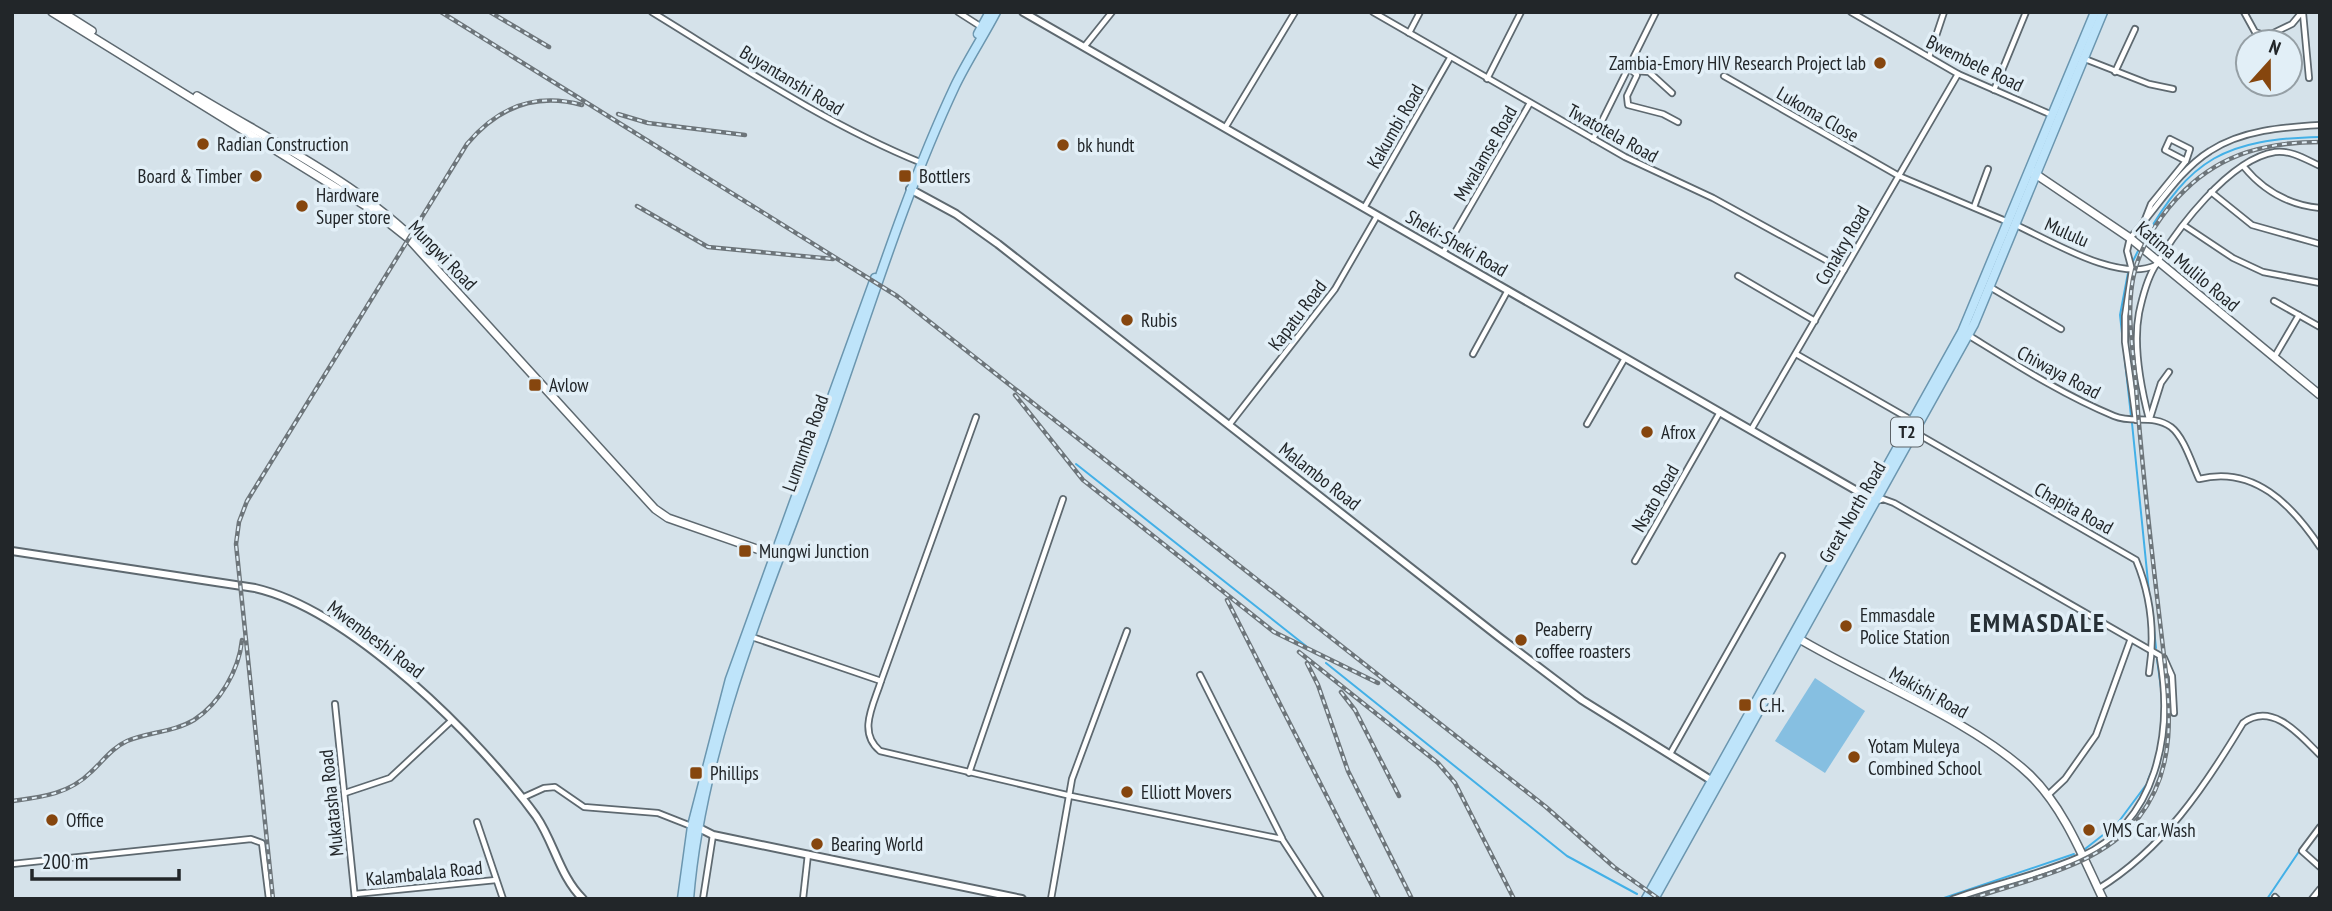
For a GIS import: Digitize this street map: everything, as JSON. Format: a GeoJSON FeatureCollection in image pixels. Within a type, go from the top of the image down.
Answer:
{"type":"FeatureCollection","features":[{"type":"Feature","properties":{"kind":"main road","name":"Mungwi Road"},"geometry":{"type":"LineString","coordinates":[[52,12],[80,26],[378,206],[411,234],[662,509],[778,554]]}},
{"type":"Feature","properties":{"kind":"main road","name":"Mungwi Road"},"geometry":{"type":"LineString","coordinates":[[62,12],[80,26]]}},
{"type":"Feature","properties":{"kind":"main road","name":"Lumumba Road"},"geometry":{"type":"LineString","coordinates":[[682,899],[695,827],[730,678],[778,554],[920,163],[984,28],[989,12]]}},
{"type":"Feature","properties":{"kind":"main road","name":"Lumumba Road"},"geometry":{"type":"LineString","coordinates":[[984,28],[996,12]]}},
{"type":"Feature","properties":{"kind":"main road","name":"Great North Road"},"geometry":{"type":"LineString","coordinates":[[2034,172],[2052,115],[2095,12]]}},
{"type":"Feature","properties":{"kind":"main road","name":"Great North Road"},"geometry":{"type":"LineString","coordinates":[[1872,500],[1916,433],[1965,333],[2103,12]]}},
{"type":"Feature","properties":{"kind":"main road","name":"Katima Mulilo Road"},"geometry":{"type":"LineString","coordinates":[[2034,172],[2130,238],[2320,395]]}},
{"type":"Feature","properties":{"kind":"main road","name":"Great North Road"},"geometry":{"type":"LineString","coordinates":[[1646,899],[1990,287],[2012,224]]}},
{"type":"Feature","properties":{"kind":"main road","name":"Lumumba Road"},"geometry":{"type":"LineString","coordinates":[[689,899],[695,827],[729,707],[778,554]]}},
{"type":"Feature","properties":{"kind":"main road","name":"Makishi Road"},"geometry":{"type":"LineString","coordinates":[[1795,637],[1958,726],[2012,761],[2047,795],[2103,899]]}},
{"type":"Feature","properties":{"kind":"main road","name":"Great North Road"},"geometry":{"type":"LineString","coordinates":[[1658,897],[1713,781]]}},
{"type":"Feature","properties":{"kind":"street","name":"Buyantanshi Road"},"geometry":{"type":"LineString","coordinates":[[652,12],[802,104],[858,135],[920,163]]}},
{"type":"Feature","properties":{"kind":"street"},"geometry":{"type":"LineString","coordinates":[[958,12],[984,28]]}},
{"type":"Feature","properties":{"kind":"street","name":"Sheki-Sheki Road"},"geometry":{"type":"LineString","coordinates":[[1023,12],[1872,500]]}},
{"type":"Feature","properties":{"kind":"street"},"geometry":{"type":"LineString","coordinates":[[1084,47],[1112,12]]}},
{"type":"Feature","properties":{"kind":"street"},"geometry":{"type":"LineString","coordinates":[[1225,128],[1295,12]]}},
{"type":"Feature","properties":{"kind":"street","name":"Twatotela Road"},"geometry":{"type":"LineString","coordinates":[[1373,12],[1592,139],[1656,173],[1713,198],[1844,270]]}},
{"type":"Feature","properties":{"kind":"street"},"geometry":{"type":"LineString","coordinates":[[1409,34],[1420,12]]}},
{"type":"Feature","properties":{"kind":"street"},"geometry":{"type":"LineString","coordinates":[[1487,79],[1521,12]]}},
{"type":"Feature","properties":{"kind":"street"},"geometry":{"type":"LineString","coordinates":[[1592,139],[1656,12]]}},
{"type":"Feature","properties":{"kind":"street","name":"Bwembele Road"},"geometry":{"type":"LineString","coordinates":[[1851,12],[1958,74],[2052,115]]}},
{"type":"Feature","properties":{"kind":"street"},"geometry":{"type":"LineString","coordinates":[[1929,57],[1944,12]]}},
{"type":"Feature","properties":{"kind":"street"},"geometry":{"type":"LineString","coordinates":[[1994,90],[2026,12]]}},
{"type":"Feature","properties":{"kind":"street"},"geometry":{"type":"LineString","coordinates":[[2244,12],[2255,32],[2267,36],[2292,24],[2302,12]]}},
{"type":"Feature","properties":{"kind":"street"},"geometry":{"type":"LineString","coordinates":[[2302,12],[2309,78]]}},
{"type":"Feature","properties":{"kind":"street"},"geometry":{"type":"LineString","coordinates":[[2115,72],[2135,29]]}},
{"type":"Feature","properties":{"kind":"street","name":"Kakumbi Road"},"geometry":{"type":"LineString","coordinates":[[1364,208],[1450,58]]}},
{"type":"Feature","properties":{"kind":"street"},"geometry":{"type":"LineString","coordinates":[[2084,59],[2115,72],[2173,89]]}},
{"type":"Feature","properties":{"kind":"street"},"geometry":{"type":"LineString","coordinates":[[1629,68],[1649,72],[1672,93]]}},
{"type":"Feature","properties":{"kind":"street"},"geometry":{"type":"LineString","coordinates":[[1636,71],[1627,96],[1628,105],[1663,114],[1678,122]]}},
{"type":"Feature","properties":{"kind":"street","name":"Conakry Road"},"geometry":{"type":"LineString","coordinates":[[1752,430],[1958,74]]}},
{"type":"Feature","properties":{"kind":"street","name":"Lukoma Close"},"geometry":{"type":"LineString","coordinates":[[1724,76],[1899,176],[1974,207]]}},
{"type":"Feature","properties":{"kind":"street","name":"Mwalamse Road"},"geometry":{"type":"LineString","coordinates":[[1443,253],[1530,103]]}},
{"type":"Feature","properties":{"kind":"street"},"geometry":{"type":"LineString","coordinates":[[2136,420],[2125,342],[2125,316],[2132,270],[2127,251],[2130,238],[2188,171],[2211,150],[2275,128],[2320,125]]}},
{"type":"Feature","properties":{"kind":"street"},"geometry":{"type":"LineString","coordinates":[[2144,223],[2151,204],[2186,160],[2190,153],[2188,145],[2174,139],[2168,140],[2165,150],[2186,160]]}},
{"type":"Feature","properties":{"kind":"street"},"geometry":{"type":"LineString","coordinates":[[2149,419],[2143,396],[2137,329],[2141,305],[2158,263],[2211,192],[2263,155],[2279,152],[2298,155],[2320,166]]}},
{"type":"Feature","properties":{"kind":"street"},"geometry":{"type":"LineString","coordinates":[[2244,167],[2269,192],[2302,205],[2320,208]]}},
{"type":"Feature","properties":{"kind":"street"},"geometry":{"type":"LineString","coordinates":[[1974,207],[1988,169]]}},
{"type":"Feature","properties":{"kind":"street","name":"Malambo Road"},"geometry":{"type":"LineString","coordinates":[[911,190],[976,228],[1572,692],[1713,781]]}},
{"type":"Feature","properties":{"kind":"street"},"geometry":{"type":"LineString","coordinates":[[2211,192],[2252,225],[2320,244]]}},
{"type":"Feature","properties":{"kind":"street","name":"Mululu"},"geometry":{"type":"LineString","coordinates":[[1974,207],[2106,265],[2132,270]]}},
{"type":"Feature","properties":{"kind":"street","name":"Kapatu Road"},"geometry":{"type":"LineString","coordinates":[[1229,425],[1335,289],[1377,216]]}},
{"type":"Feature","properties":{"kind":"street"},"geometry":{"type":"LineString","coordinates":[[2185,226],[2233,258],[2263,272],[2320,282]]}},
{"type":"Feature","properties":{"kind":"street"},"geometry":{"type":"LineString","coordinates":[[2132,270],[2158,263]]}},
{"type":"Feature","properties":{"kind":"street"},"geometry":{"type":"LineString","coordinates":[[1738,276],[1815,321]]}},
{"type":"Feature","properties":{"kind":"street"},"geometry":{"type":"LineString","coordinates":[[1990,287],[2061,328]]}},
{"type":"Feature","properties":{"kind":"street"},"geometry":{"type":"LineString","coordinates":[[1473,354],[1508,290]]}},
{"type":"Feature","properties":{"kind":"street"},"geometry":{"type":"LineString","coordinates":[[2274,301],[2320,327]]}},
{"type":"Feature","properties":{"kind":"street"},"geometry":{"type":"LineString","coordinates":[[2275,356],[2299,315]]}},
{"type":"Feature","properties":{"kind":"street","name":"Chiwaya Road"},"geometry":{"type":"LineString","coordinates":[[1965,333],[2093,407],[2118,418],[2149,419]]}},
{"type":"Feature","properties":{"kind":"street"},"geometry":{"type":"LineString","coordinates":[[1796,354],[1913,421]]}},
{"type":"Feature","properties":{"kind":"street"},"geometry":{"type":"LineString","coordinates":[[1587,424],[1625,358]]}},
{"type":"Feature","properties":{"kind":"street"},"geometry":{"type":"LineString","coordinates":[[2149,419],[2161,383],[2169,372]]}},
{"type":"Feature","properties":{"kind":"street","name":"Nsato Road"},"geometry":{"type":"LineString","coordinates":[[1635,561],[1720,412]]}},
{"type":"Feature","properties":{"kind":"street"},"geometry":{"type":"LineString","coordinates":[[976,417],[868,721],[873,745],[896,756],[969,773],[1282,839]]}},
{"type":"Feature","properties":{"kind":"street"},"geometry":{"type":"LineString","coordinates":[[2149,419],[2174,429],[2199,479],[2227,477],[2265,487],[2288,504],[2320,547]]}},
{"type":"Feature","properties":{"kind":"street","name":"Chapita Road"},"geometry":{"type":"LineString","coordinates":[[1916,433],[2136,560],[2149,606],[2149,673]]}},
{"type":"Feature","properties":{"kind":"street"},"geometry":{"type":"LineString","coordinates":[[969,773],[1063,499]]}},
{"type":"Feature","properties":{"kind":"street"},"geometry":{"type":"LineString","coordinates":[[1872,500],[1881,499],[1894,503],[2160,657],[2168,663],[2172,676],[2174,713]]}},
{"type":"Feature","properties":{"kind":"street","name":"Mwembeshi Road"},"geometry":{"type":"LineString","coordinates":[[12,551],[242,585],[275,594],[343,630],[451,721],[522,798],[552,842],[570,883],[583,899]]}},
{"type":"Feature","properties":{"kind":"street"},"geometry":{"type":"LineString","coordinates":[[1670,754],[1782,556]]}},
{"type":"Feature","properties":{"kind":"street"},"geometry":{"type":"LineString","coordinates":[[1051,899],[1072,796],[1072,779],[1126,631]]}},
{"type":"Feature","properties":{"kind":"street"},"geometry":{"type":"LineString","coordinates":[[752,637],[881,681]]}},
{"type":"Feature","properties":{"kind":"street"},"geometry":{"type":"LineString","coordinates":[[2047,795],[2065,779],[2096,735],[2130,641]]}},
{"type":"Feature","properties":{"kind":"street"},"geometry":{"type":"LineString","coordinates":[[1953,899],[2082,856],[2125,821],[2150,787],[2159,762],[2165,722],[2160,657]]}},
{"type":"Feature","properties":{"kind":"street"},"geometry":{"type":"LineString","coordinates":[[1200,675],[1282,839],[1321,899]]}},
{"type":"Feature","properties":{"kind":"street","name":"Mukatasha Road"},"geometry":{"type":"LineString","coordinates":[[335,704],[355,896]]}},
{"type":"Feature","properties":{"kind":"street"},"geometry":{"type":"LineString","coordinates":[[2098,889],[2129,870],[2163,837],[2199,793],[2243,723],[2250,718],[2261,715],[2288,725],[2320,755]]}},
{"type":"Feature","properties":{"kind":"street"},"geometry":{"type":"LineString","coordinates":[[345,793],[374,786],[390,778],[451,721]]}},
{"type":"Feature","properties":{"kind":"street"},"geometry":{"type":"LineString","coordinates":[[522,798],[544,788],[555,787],[584,807],[658,813],[713,835],[1022,899]]}},
{"type":"Feature","properties":{"kind":"street"},"geometry":{"type":"LineString","coordinates":[[477,822],[503,899]]}},
{"type":"Feature","properties":{"kind":"street"},"geometry":{"type":"LineString","coordinates":[[2320,827],[2302,851],[2320,867]]}},
{"type":"Feature","properties":{"kind":"street"},"geometry":{"type":"LineString","coordinates":[[703,899],[713,835]]}},
{"type":"Feature","properties":{"kind":"street"},"geometry":{"type":"LineString","coordinates":[[12,864],[251,839],[262,843],[266,851],[269,899]]}},
{"type":"Feature","properties":{"kind":"street"},"geometry":{"type":"LineString","coordinates":[[803,899],[808,855]]}},
{"type":"Feature","properties":{"kind":"street","name":"Kalambalala Road"},"geometry":{"type":"LineString","coordinates":[[355,896],[496,880]]}},
{"type":"Feature","properties":{"kind":"street"},"geometry":{"type":"LineString","coordinates":[[2312,899],[2320,889]]}},
{"type":"Feature","properties":{"kind":"shaded area"},"geometry":{"type":"Polygon","coordinates":[[[1815,678],[1865,711],[1825,773],[1775,741],[1815,678]]]}},
{"type":"Feature","properties":{"kind":"waterway"},"geometry":{"type":"LineString","coordinates":[[2144,240],[2178,190],[2195,172],[2214,158],[2259,142],[2320,137]]}},
{"type":"Feature","properties":{"kind":"waterway"},"geometry":{"type":"LineString","coordinates":[[2133,261],[2138,251]]}},
{"type":"Feature","properties":{"kind":"waterway"},"geometry":{"type":"LineString","coordinates":[[2128,273],[2120,315],[2131,416]]}},
{"type":"Feature","properties":{"kind":"waterway"},"geometry":{"type":"LineString","coordinates":[[2132,423],[2150,602]]}},
{"type":"Feature","properties":{"kind":"waterway"},"geometry":{"type":"LineString","coordinates":[[1076,464],[1306,646]]}},
{"type":"Feature","properties":{"kind":"waterway"},"geometry":{"type":"LineString","coordinates":[[2154,629],[2156,648]]}},
{"type":"Feature","properties":{"kind":"waterway"},"geometry":{"type":"LineString","coordinates":[[2157,659],[2161,688]]}},
{"type":"Feature","properties":{"kind":"waterway"},"geometry":{"type":"LineString","coordinates":[[1326,663],[1567,856],[1637,894]]}},
{"type":"Feature","properties":{"kind":"waterway"},"geometry":{"type":"LineString","coordinates":[[2148,780],[2154,766]]}},
{"type":"Feature","properties":{"kind":"waterway"},"geometry":{"type":"LineString","coordinates":[[2085,849],[2117,824],[2146,785]]}},
{"type":"Feature","properties":{"kind":"waterway"},"geometry":{"type":"LineString","coordinates":[[2316,829],[2320,822]]}},
{"type":"Feature","properties":{"kind":"waterway"},"geometry":{"type":"LineString","coordinates":[[2267,899],[2300,850]]}},
{"type":"Feature","properties":{"kind":"waterway"},"geometry":{"type":"LineString","coordinates":[[1941,899],[2074,854]]}},
{"type":"Feature","properties":{"kind":"railway"},"geometry":{"type":"LineString","coordinates":[[441,12],[897,296],[1546,807],[1614,867],[1659,899]]}},
{"type":"Feature","properties":{"kind":"railway"},"geometry":{"type":"LineString","coordinates":[[490,12],[549,47]]}},
{"type":"Feature","properties":{"kind":"railway"},"geometry":{"type":"LineString","coordinates":[[273,899],[236,544],[239,522],[247,501],[467,144],[491,120],[518,106],[549,100],[582,105]]}},
{"type":"Feature","properties":{"kind":"railway"},"geometry":{"type":"LineString","coordinates":[[618,114],[648,123],[745,135]]}},
{"type":"Feature","properties":{"kind":"railway"},"geometry":{"type":"LineString","coordinates":[[1971,899],[2083,860],[2123,834],[2139,817],[2152,797],[2166,753],[2169,708],[2132,343],[2130,313],[2135,270],[2143,248],[2162,217],[2177,198],[2200,177],[2231,159],[2264,147],[2320,142]]}},
{"type":"Feature","properties":{"kind":"railway"},"geometry":{"type":"LineString","coordinates":[[637,206],[708,247],[833,259]]}},
{"type":"Feature","properties":{"kind":"railway"},"geometry":{"type":"LineString","coordinates":[[1015,395],[1083,480],[1274,632],[1378,683]]}},
{"type":"Feature","properties":{"kind":"railway"},"geometry":{"type":"LineString","coordinates":[[1227,600],[1379,899]]}},
{"type":"Feature","properties":{"kind":"railway"},"geometry":{"type":"LineString","coordinates":[[12,801],[64,790],[83,779],[112,751],[127,741],[194,720],[212,705],[227,685],[237,663],[242,640]]}},
{"type":"Feature","properties":{"kind":"railway"},"geometry":{"type":"LineString","coordinates":[[1299,652],[1438,763],[1455,783],[1514,899]]}},
{"type":"Feature","properties":{"kind":"railway"},"geometry":{"type":"LineString","coordinates":[[1307,663],[1318,685],[1348,771],[1412,899]]}},
{"type":"Feature","properties":{"kind":"railway"},"geometry":{"type":"LineString","coordinates":[[1341,692],[1355,710],[1399,796]]}},
{"type":"Feature","properties":{"kind":"place","name":"Zambia-Emory HIV Research Project lab"},"geometry":{"type":"Point","coordinates":[1880,63]}},
{"type":"Feature","properties":{"kind":"place","name":"Radian Construction"},"geometry":{"type":"Point","coordinates":[203,144]}},
{"type":"Feature","properties":{"kind":"place","name":"bk hundt"},"geometry":{"type":"Point","coordinates":[1063,145]}},
{"type":"Feature","properties":{"kind":"place","name":"Board & Timber"},"geometry":{"type":"Point","coordinates":[256,176]}},
{"type":"Feature","properties":{"kind":"place","name":"Bottlers"},"geometry":{"type":"Point","coordinates":[905,176]}},
{"type":"Feature","properties":{"kind":"place","name":"Hardware Super store"},"geometry":{"type":"Point","coordinates":[302,206]}},
{"type":"Feature","properties":{"kind":"place","name":"Rubis"},"geometry":{"type":"Point","coordinates":[1127,320]}},
{"type":"Feature","properties":{"kind":"place","name":"Avlow"},"geometry":{"type":"Point","coordinates":[535,385]}},
{"type":"Feature","properties":{"kind":"place","name":"Afrox"},"geometry":{"type":"Point","coordinates":[1647,432]}},
{"type":"Feature","properties":{"kind":"place","name":"Mungwi Junction"},"geometry":{"type":"Point","coordinates":[745,551]}},
{"type":"Feature","properties":{"kind":"place","name":"Emmasdale Police Station"},"geometry":{"type":"Point","coordinates":[1846,626]}},
{"type":"Feature","properties":{"kind":"place","name":"Peaberry coffee roasters"},"geometry":{"type":"Point","coordinates":[1521,640]}},
{"type":"Feature","properties":{"kind":"place","name":"C.H."},"geometry":{"type":"Point","coordinates":[1745,705]}},
{"type":"Feature","properties":{"kind":"place","name":"Yotam Muleya Combined School"},"geometry":{"type":"Point","coordinates":[1854,757]}},
{"type":"Feature","properties":{"kind":"place","name":"Phillips"},"geometry":{"type":"Point","coordinates":[696,773]}},
{"type":"Feature","properties":{"kind":"place","name":"Elliott Movers"},"geometry":{"type":"Point","coordinates":[1127,792]}},
{"type":"Feature","properties":{"kind":"place","name":"Office"},"geometry":{"type":"Point","coordinates":[52,820]}},
{"type":"Feature","properties":{"kind":"place","name":"VMS Car Wash"},"geometry":{"type":"Point","coordinates":[2089,830]}},
{"type":"Feature","properties":{"kind":"place","name":"Bearing World"},"geometry":{"type":"Point","coordinates":[817,844]}},
{"type":"Feature","properties":{"kind":"district","name":"EMMASDALE"},"geometry":{"type":"Point","coordinates":[2038,623]}}]}
